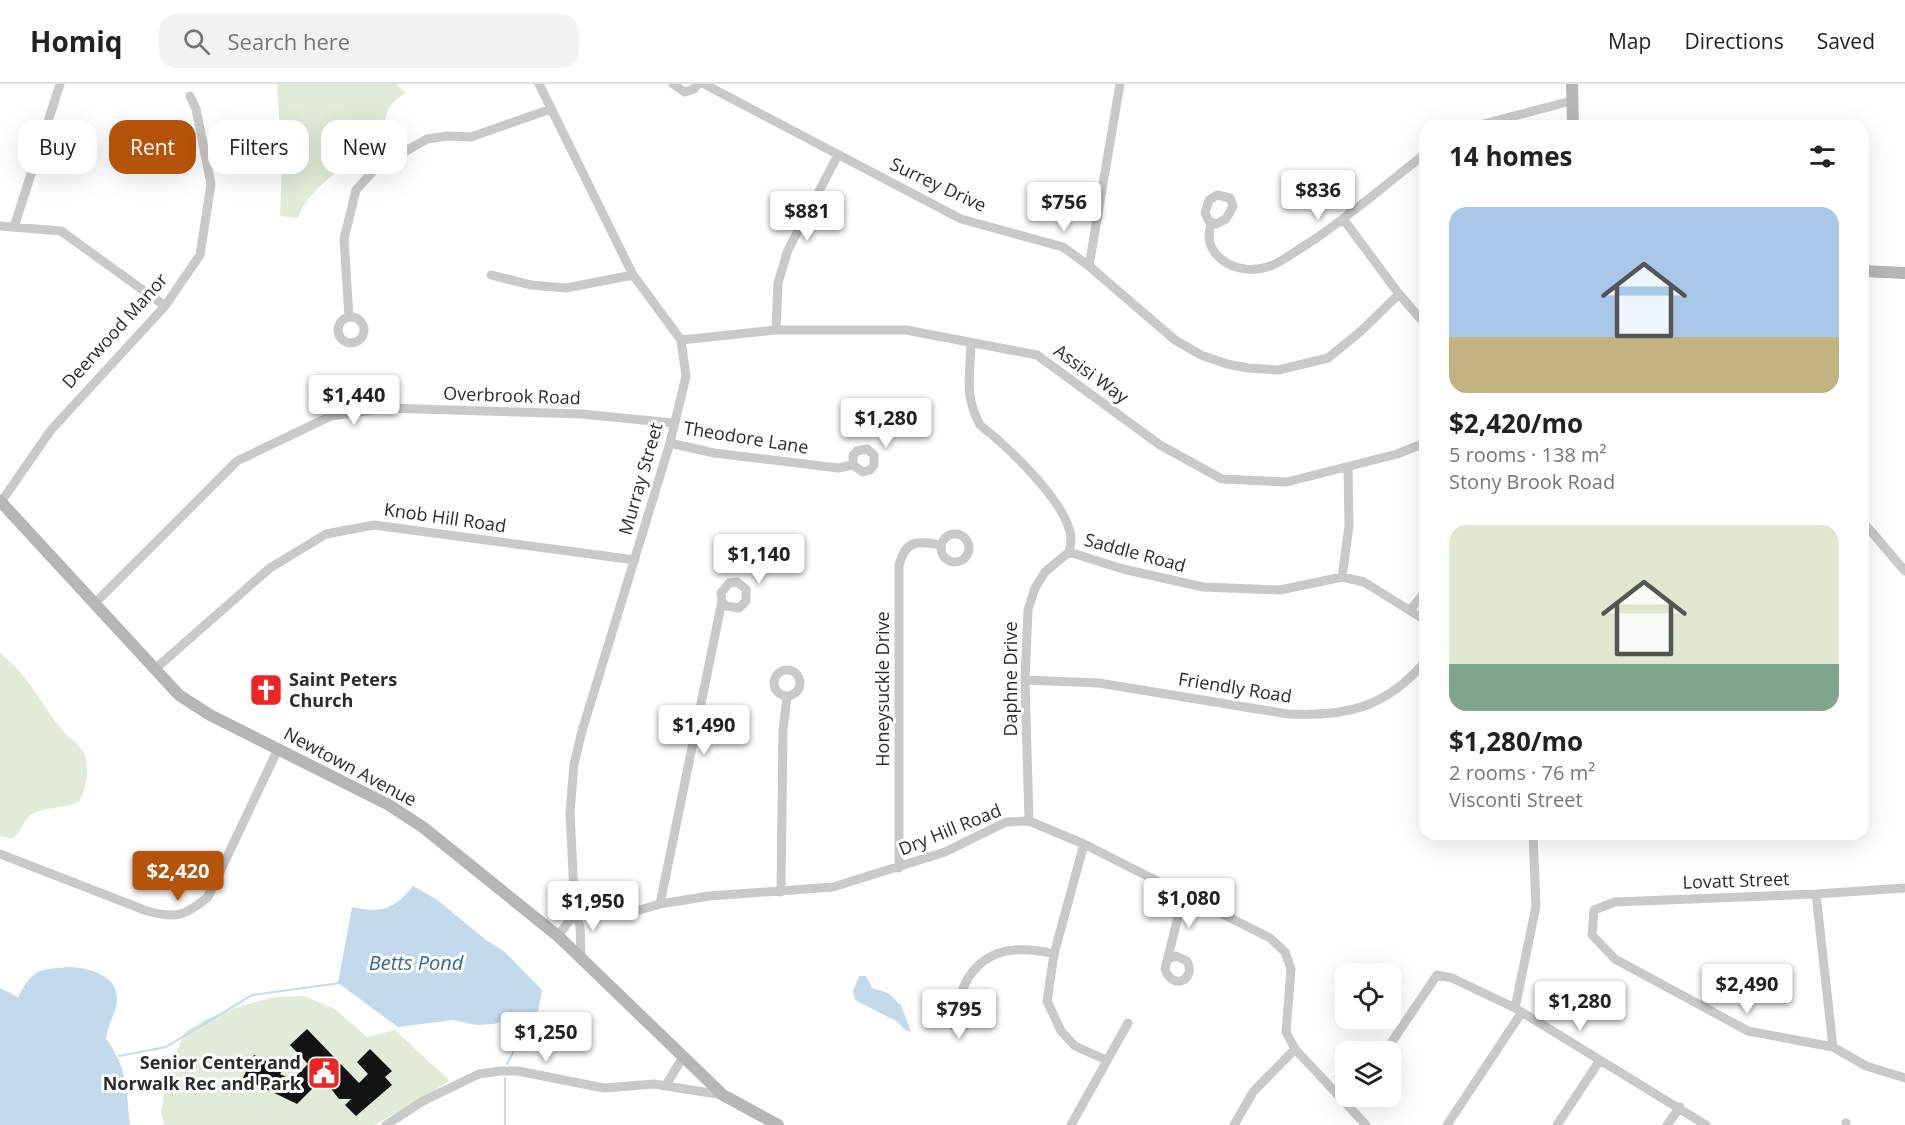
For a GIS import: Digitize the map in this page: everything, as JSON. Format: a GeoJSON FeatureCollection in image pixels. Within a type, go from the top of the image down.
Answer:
{"type":"FeatureCollection","features":[{"type":"Feature","properties":{"kind":"main road"},"geometry":{"type":"LineString","coordinates":[[1572,84],[1573,120]]}},
{"type":"Feature","properties":{"kind":"main road"},"geometry":{"type":"LineString","coordinates":[[1869,271],[1905,273]]}},
{"type":"Feature","properties":{"kind":"main road","name":"Newtown Avenue"},"geometry":{"type":"LineString","coordinates":[[0,502],[154,669],[190,703],[389,805],[415,822],[558,936],[723,1095],[778,1125]]}},
{"type":"Feature","properties":{"kind":"street"},"geometry":{"type":"LineString","coordinates":[[14,227],[60,84]]}},
{"type":"Feature","properties":{"kind":"street","name":"Murray Street"},"geometry":{"type":"LineString","coordinates":[[539,84],[633,275],[681,340],[686,376],[670,443],[574,764],[570,813],[575,913],[580,926],[581,957]]}},
{"type":"Feature","properties":{"kind":"street"},"geometry":{"type":"LineString","coordinates":[[673,84],[685,92],[694,89],[698,84]]}},
{"type":"Feature","properties":{"kind":"street","name":"Surrey Drive"},"geometry":{"type":"LineString","coordinates":[[704,84],[961,219],[1063,247],[1089,266],[1175,340],[1201,355],[1248,369],[1278,370],[1328,358],[1361,332],[1400,294]]}},
{"type":"Feature","properties":{"kind":"street"},"geometry":{"type":"LineString","coordinates":[[1089,266],[1120,84]]}},
{"type":"Feature","properties":{"kind":"street","name":"Deerwood Manor"},"geometry":{"type":"LineString","coordinates":[[0,502],[57,423],[165,306],[200,255],[211,184],[196,109],[190,96]]}},
{"type":"Feature","properties":{"kind":"street"},"geometry":{"type":"LineString","coordinates":[[1498,120],[1571,100]]}},
{"type":"Feature","properties":{"kind":"street"},"geometry":{"type":"LineString","coordinates":[[349,317],[344,250],[345,231],[356,190],[376,168],[427,139],[447,136],[471,137],[551,109]]}},
{"type":"Feature","properties":{"kind":"street"},"geometry":{"type":"LineString","coordinates":[[776,330],[778,283],[788,250],[838,155]]}},
{"type":"Feature","properties":{"kind":"street"},"geometry":{"type":"LineString","coordinates":[[1211,223],[1209,240],[1214,253],[1228,264],[1240,269],[1257,269],[1273,265],[1344,220],[1419,159]]}},
{"type":"Feature","properties":{"kind":"street"},"geometry":{"type":"LineString","coordinates":[[1344,220],[1419,317]]}},
{"type":"Feature","properties":{"kind":"street"},"geometry":{"type":"LineString","coordinates":[[0,226],[61,231],[165,306]]}},
{"type":"Feature","properties":{"kind":"street"},"geometry":{"type":"LineString","coordinates":[[491,275],[531,285],[567,288],[633,275]]}},
{"type":"Feature","properties":{"kind":"street","name":"Assisi Way"},"geometry":{"type":"LineString","coordinates":[[681,340],[776,330],[906,330],[1037,355],[1160,445],[1222,479],[1287,482],[1396,454],[1419,445]]}},
{"type":"Feature","properties":{"kind":"street","name":"Saddle Road"},"geometry":{"type":"LineString","coordinates":[[971,344],[969,399],[974,414],[980,425],[1051,496],[1064,517],[1071,538],[1069,552],[1123,568],[1203,587],[1280,590],[1342,577],[1364,582],[1419,615]]}},
{"type":"Feature","properties":{"kind":"street","name":"Overbrook Road"},"geometry":{"type":"LineString","coordinates":[[94,604],[237,461],[331,416],[386,408],[582,414],[673,423]]}},
{"type":"Feature","properties":{"kind":"street","name":"Theodore Lane"},"geometry":{"type":"LineString","coordinates":[[670,443],[714,453],[796,463],[838,468],[853,465]]}},
{"type":"Feature","properties":{"kind":"street"},"geometry":{"type":"LineString","coordinates":[[1342,577],[1349,526],[1348,467]]}},
{"type":"Feature","properties":{"kind":"street","name":"Knob Hill Road"},"geometry":{"type":"LineString","coordinates":[[154,669],[270,568],[326,534],[374,525],[635,560]]}},
{"type":"Feature","properties":{"kind":"street"},"geometry":{"type":"LineString","coordinates":[[1869,529],[1905,571]]}},
{"type":"Feature","properties":{"kind":"street","name":"Honeysuckle Drive"},"geometry":{"type":"LineString","coordinates":[[899,868],[899,566],[906,549],[914,543],[941,545]]}},
{"type":"Feature","properties":{"kind":"street","name":"Daphne Drive"},"geometry":{"type":"LineString","coordinates":[[1029,821],[1024,681],[1028,610],[1035,588],[1045,572],[1069,552]]}},
{"type":"Feature","properties":{"kind":"street"},"geometry":{"type":"LineString","coordinates":[[1411,609],[1419,599]]}},
{"type":"Feature","properties":{"kind":"street"},"geometry":{"type":"LineString","coordinates":[[660,904],[722,601]]}},
{"type":"Feature","properties":{"kind":"street","name":"Friendly Road"},"geometry":{"type":"LineString","coordinates":[[1024,681],[1099,683],[1288,714],[1317,715],[1348,713],[1371,704],[1395,689],[1419,667]]}},
{"type":"Feature","properties":{"kind":"street"},"geometry":{"type":"LineString","coordinates":[[781,892],[783,730],[787,697]]}},
{"type":"Feature","properties":{"kind":"street"},"geometry":{"type":"LineString","coordinates":[[0,854],[147,911],[165,916],[181,915],[208,897],[278,749]]}},
{"type":"Feature","properties":{"kind":"street","name":"Dry Hill Road"},"geometry":{"type":"LineString","coordinates":[[575,913],[633,912],[660,904],[709,896],[833,887],[945,852],[1006,822],[1029,821],[1084,843],[1270,938],[1285,952],[1291,969],[1286,1032],[1295,1049],[1335,1085]]}},
{"type":"Feature","properties":{"kind":"street"},"geometry":{"type":"LineString","coordinates":[[1447,1125],[1519,1010],[1536,906],[1533,840]]}},
{"type":"Feature","properties":{"kind":"street"},"geometry":{"type":"LineString","coordinates":[[1084,843],[1054,954],[1047,1001],[1061,1031],[1075,1046],[1106,1060]]}},
{"type":"Feature","properties":{"kind":"street","name":"Lovatt Street"},"geometry":{"type":"LineString","coordinates":[[1833,1047],[1748,1031],[1615,959],[1592,935],[1594,910],[1615,902],[1905,888]]}},
{"type":"Feature","properties":{"kind":"street"},"geometry":{"type":"LineString","coordinates":[[1168,959],[1184,893]]}},
{"type":"Feature","properties":{"kind":"street"},"geometry":{"type":"LineString","coordinates":[[1816,894],[1833,1047],[1866,1066],[1905,1078]]}},
{"type":"Feature","properties":{"kind":"street"},"geometry":{"type":"LineString","coordinates":[[558,936],[575,913]]}},
{"type":"Feature","properties":{"kind":"street"},"geometry":{"type":"LineString","coordinates":[[959,999],[971,972],[992,956],[1016,948],[1035,949],[1054,954]]}},
{"type":"Feature","properties":{"kind":"street"},"geometry":{"type":"LineString","coordinates":[[1392,1041],[1437,975],[1452,978],[1519,1010],[1706,1125]]}},
{"type":"Feature","properties":{"kind":"street"},"geometry":{"type":"LineString","coordinates":[[1071,1125],[1128,1023]]}},
{"type":"Feature","properties":{"kind":"street"},"geometry":{"type":"LineString","coordinates":[[1234,1125],[1253,1092],[1295,1049]]}},
{"type":"Feature","properties":{"kind":"street"},"geometry":{"type":"LineString","coordinates":[[666,1085],[683,1057]]}},
{"type":"Feature","properties":{"kind":"street"},"geometry":{"type":"LineString","coordinates":[[1557,1125],[1600,1060]]}},
{"type":"Feature","properties":{"kind":"street"},"geometry":{"type":"LineString","coordinates":[[386,1125],[423,1101],[478,1074],[518,1071],[604,1088],[666,1085],[723,1095]]}},
{"type":"Feature","properties":{"kind":"street","name":"Dry Hill Road"},"geometry":{"type":"LineString","coordinates":[[1356,1107],[1366,1125]]}},
{"type":"Feature","properties":{"kind":"street"},"geometry":{"type":"LineString","coordinates":[[1667,1125],[1680,1107]]}},
{"type":"Feature","properties":{"kind":"green space"},"geometry":{"type":"Polygon","coordinates":[[[277,84],[396,84],[406,93],[391,105],[386,120],[321,120],[321,174],[334,174],[307,201],[298,218],[280,216],[282,174],[309,174],[309,120],[279,120],[277,84]]]}},
{"type":"Feature","properties":{"kind":"green space"},"geometry":{"type":"Polygon","coordinates":[[[0,653],[20,672],[56,722],[81,749],[87,767],[86,784],[80,801],[30,816],[12,839],[0,836],[0,653]]]}},
{"type":"Feature","properties":{"kind":"green space"},"geometry":{"type":"Polygon","coordinates":[[[304,996],[335,1009],[367,1037],[395,1030],[450,1081],[375,1125],[164,1125],[161,1112],[168,1070],[185,1032],[204,1020],[234,1008],[274,997],[304,996]]]}},
{"type":"Feature","properties":{"kind":"water","name":"Betts Pond"},"geometry":{"type":"Polygon","coordinates":[[[413,886],[436,899],[486,940],[505,952],[542,990],[538,1012],[522,1036],[511,1023],[502,1021],[476,1025],[453,1020],[398,1027],[338,983],[352,907],[371,910],[386,908],[393,905],[413,886]]]}},
{"type":"Feature","properties":{"kind":"water"},"geometry":{"type":"Polygon","coordinates":[[[69,967],[97,972],[111,982],[115,989],[116,1007],[106,1039],[122,1070],[130,1125],[0,1125],[0,988],[18,997],[28,980],[38,972],[69,967]]]}},
{"type":"Feature","properties":{"kind":"water"},"geometry":{"type":"Polygon","coordinates":[[[859,976],[866,976],[872,988],[888,993],[901,1005],[911,1032],[905,1030],[896,1021],[855,1000],[853,991],[859,976]]]}},
{"type":"Feature","properties":{"kind":"building","name":"Senior Center and Norwalk Rec and Park"},"geometry":{"type":"Polygon","coordinates":[[[307,1029],[359,1083],[368,1074],[357,1062],[370,1049],[392,1071],[385,1077],[392,1085],[356,1116],[345,1105],[351,1099],[339,1099],[325,1081],[323,1083],[320,1081],[297,1104],[243,1078],[254,1055],[283,1069],[280,1074],[292,1080],[308,1064],[290,1045],[307,1029]]]}},
{"type":"Feature","properties":{"kind":"waterway"},"geometry":{"type":"LineString","coordinates":[[119,1056],[166,1047],[252,995],[340,983]]}},
{"type":"Feature","properties":{"kind":"waterway"},"geometry":{"type":"LineString","coordinates":[[507,1064],[522,1036]]}},
{"type":"Feature","properties":{"kind":"waterway"},"geometry":{"type":"LineString","coordinates":[[505,1078],[505,1125]]}},
{"type":"Feature","properties":{"kind":"place","name":"Saint Peters Church"},"geometry":{"type":"Point","coordinates":[266,690]}},
{"type":"Feature","properties":{"kind":"place","name":"Senior Center and Norwalk Rec and Park"},"geometry":{"type":"Point","coordinates":[324,1073]}}]}
